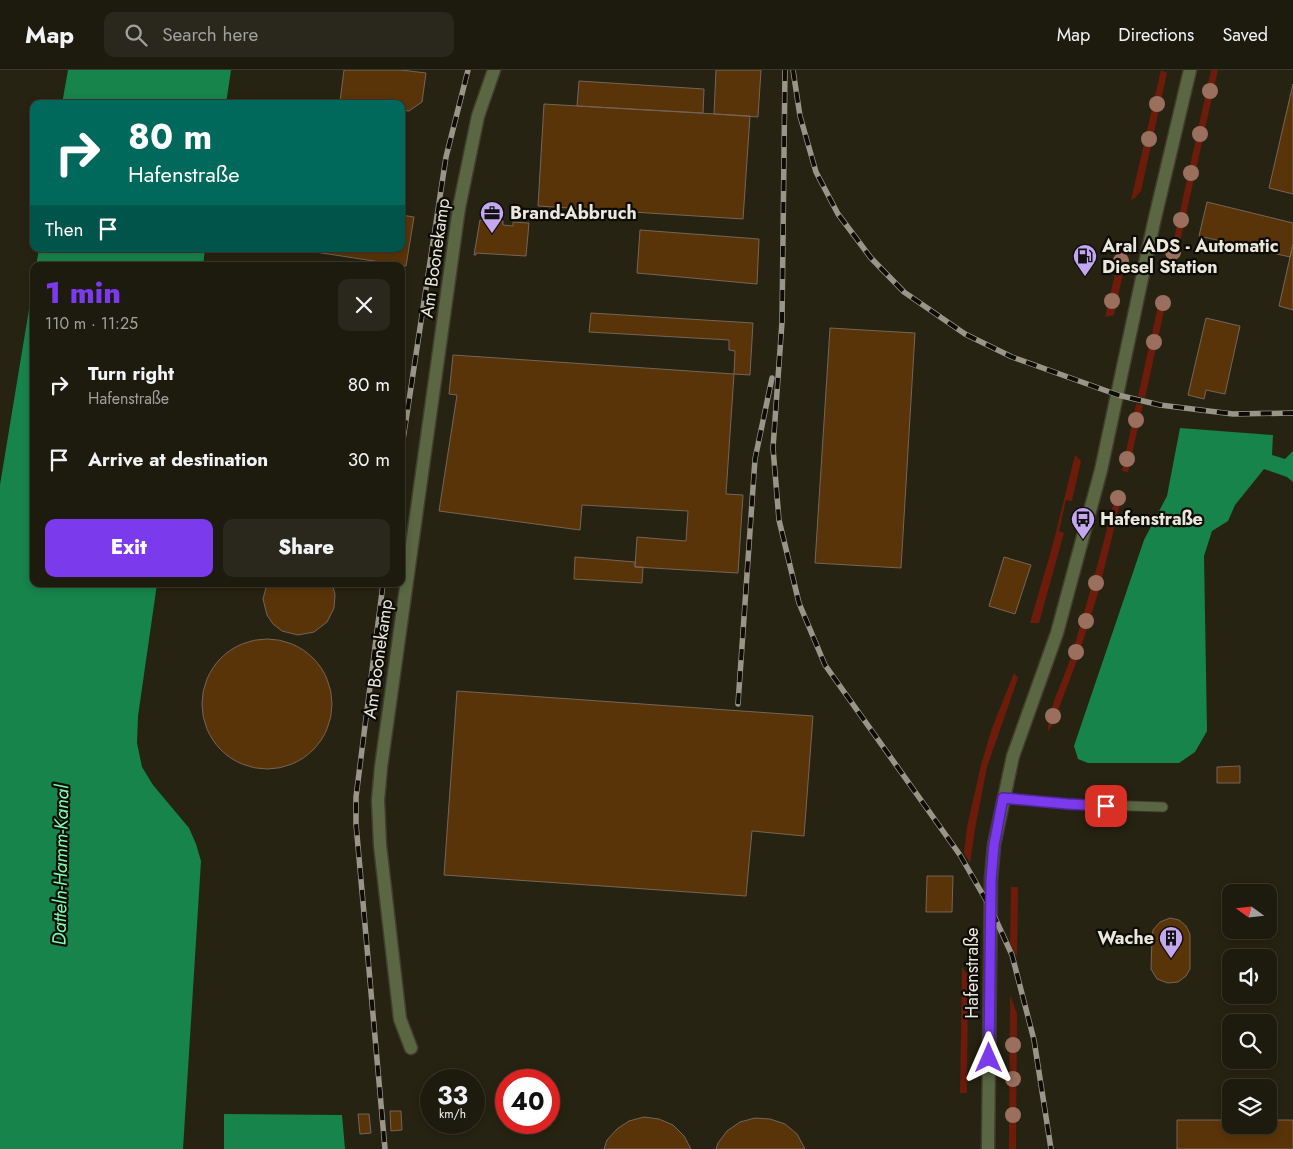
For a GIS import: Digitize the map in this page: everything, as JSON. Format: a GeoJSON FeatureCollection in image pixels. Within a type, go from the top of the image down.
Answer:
{"type":"FeatureCollection","features":[{"type":"Feature","properties":{"kind":"street","name":"Am Boonekamp"},"geometry":{"type":"LineString","coordinates":[[411,1048],[400,1019],[380,845],[378,800],[382,757],[459,208],[478,116],[494,70]]}},
{"type":"Feature","properties":{"kind":"street","name":"Hafenstraße"},"geometry":{"type":"LineString","coordinates":[[988,1149],[991,879],[994,845],[1013,756],[1057,633],[1108,442],[1152,232],[1190,70]]}},
{"type":"Feature","properties":{"kind":"lane"},"geometry":{"type":"LineString","coordinates":[[1003,798],[1068,804],[1163,807]]}},
{"type":"Feature","properties":{"kind":"shaded area"},"geometry":{"type":"Polygon","coordinates":[[[1161,70],[1167,73],[1141,191],[1131,200],[1161,70]]]}},
{"type":"Feature","properties":{"kind":"shaded area"},"geometry":{"type":"Polygon","coordinates":[[[1211,70],[1218,70],[1174,269],[1168,266],[1211,70]]]}},
{"type":"Feature","properties":{"kind":"shaded area"},"geometry":{"type":"Polygon","coordinates":[[[1122,244],[1128,250],[1114,315],[1105,317],[1122,244]]]}},
{"type":"Feature","properties":{"kind":"shaded area"},"geometry":{"type":"Polygon","coordinates":[[[1160,297],[1167,297],[1145,398],[1138,396],[1160,297]]]}},
{"type":"Feature","properties":{"kind":"shaded area"},"geometry":{"type":"Polygon","coordinates":[[[1136,404],[1143,405],[1128,472],[1122,471],[1136,404]]]}},
{"type":"Feature","properties":{"kind":"shaded area"},"geometry":{"type":"Polygon","coordinates":[[[1075,455],[1081,461],[1072,501],[1066,500],[1059,531],[1064,533],[1039,623],[1030,623],[1053,544],[1075,455]]]}},
{"type":"Feature","properties":{"kind":"shaded area"},"geometry":{"type":"Polygon","coordinates":[[[1116,495],[1122,496],[1099,590],[1076,663],[1053,724],[1048,731],[1051,711],[1069,664],[1116,495]]]}},
{"type":"Feature","properties":{"kind":"shaded area"},"geometry":{"type":"Polygon","coordinates":[[[1014,673],[1018,678],[987,767],[970,863],[964,853],[967,827],[981,765],[992,728],[1014,673]]]}},
{"type":"Feature","properties":{"kind":"shaded area"},"geometry":{"type":"Polygon","coordinates":[[[1011,887],[1018,887],[1017,957],[1010,943],[1011,887]]]}},
{"type":"Feature","properties":{"kind":"shaded area"},"geometry":{"type":"Polygon","coordinates":[[[962,967],[968,976],[967,1093],[960,1093],[962,967]]]}},
{"type":"Feature","properties":{"kind":"shaded area"},"geometry":{"type":"Polygon","coordinates":[[[1010,995],[1017,1014],[1016,1149],[1009,1149],[1010,995]]]}},
{"type":"Feature","properties":{"kind":"water"},"geometry":{"type":"Polygon","coordinates":[[[68,70],[231,70],[227,100],[63,100],[68,70]]]}},
{"type":"Feature","properties":{"kind":"water"},"geometry":{"type":"Polygon","coordinates":[[[38,252],[205,252],[203,262],[37,262],[38,252]]]}},
{"type":"Feature","properties":{"kind":"water","name":"Datteln-Hamm-Kanal"},"geometry":{"type":"Polygon","coordinates":[[[30,303],[30,587],[157,587],[138,716],[137,743],[142,767],[153,785],[189,828],[201,861],[183,1149],[0,1149],[0,485],[30,303]]]}},
{"type":"Feature","properties":{"kind":"water"},"geometry":{"type":"Polygon","coordinates":[[[1180,428],[1273,435],[1272,455],[1285,459],[1293,451],[1293,482],[1287,477],[1264,469],[1235,505],[1228,521],[1212,531],[1204,556],[1207,731],[1195,752],[1179,763],[1088,763],[1078,759],[1074,746],[1144,540],[1167,496],[1180,428]]]}},
{"type":"Feature","properties":{"kind":"water"},"geometry":{"type":"Polygon","coordinates":[[[224,1114],[342,1115],[345,1149],[224,1149],[224,1114]]]}},
{"type":"Feature","properties":{"kind":"building"},"geometry":{"type":"Polygon","coordinates":[[[344,70],[401,70],[426,73],[422,102],[409,111],[405,110],[405,100],[340,100],[344,70]]]}},
{"type":"Feature","properties":{"kind":"building"},"geometry":{"type":"Polygon","coordinates":[[[716,70],[761,70],[758,117],[714,114],[716,70]]]}},
{"type":"Feature","properties":{"kind":"building"},"geometry":{"type":"Polygon","coordinates":[[[579,81],[704,89],[703,113],[577,106],[579,81]]]}},
{"type":"Feature","properties":{"kind":"building"},"geometry":{"type":"Polygon","coordinates":[[[1293,84],[1293,194],[1269,188],[1293,84]]]}},
{"type":"Feature","properties":{"kind":"building"},"geometry":{"type":"Polygon","coordinates":[[[544,104],[750,116],[743,219],[538,206],[544,104]]]}},
{"type":"Feature","properties":{"kind":"building"},"geometry":{"type":"Polygon","coordinates":[[[1207,202],[1293,223],[1293,244],[1290,257],[1199,236],[1207,202]]]}},
{"type":"Feature","properties":{"kind":"building"},"geometry":{"type":"Polygon","coordinates":[[[405,216],[414,217],[406,266],[405,262],[380,262],[315,252],[405,252],[405,216]]]}},
{"type":"Feature","properties":{"kind":"building"},"geometry":{"type":"Polygon","coordinates":[[[480,220],[503,221],[503,225],[513,226],[513,222],[529,223],[526,256],[476,253],[474,255],[480,220]]]}},
{"type":"Feature","properties":{"kind":"building"},"geometry":{"type":"Polygon","coordinates":[[[640,230],[759,239],[757,284],[637,273],[640,230]]]}},
{"type":"Feature","properties":{"kind":"building"},"geometry":{"type":"Polygon","coordinates":[[[1293,244],[1293,310],[1279,306],[1293,244]]]}},
{"type":"Feature","properties":{"kind":"building"},"geometry":{"type":"Polygon","coordinates":[[[591,313],[753,323],[750,375],[734,374],[735,351],[729,350],[729,340],[589,332],[591,313]]]}},
{"type":"Feature","properties":{"kind":"building"},"geometry":{"type":"Polygon","coordinates":[[[1206,318],[1240,326],[1225,394],[1206,390],[1204,399],[1188,395],[1206,318]]]}},
{"type":"Feature","properties":{"kind":"building"},"geometry":{"type":"Polygon","coordinates":[[[830,328],[915,333],[901,568],[815,563],[830,328]]]}},
{"type":"Feature","properties":{"kind":"building"},"geometry":{"type":"Polygon","coordinates":[[[453,355],[734,374],[726,494],[743,495],[738,573],[635,567],[637,537],[686,541],[688,511],[582,505],[580,530],[439,511],[457,395],[449,394],[453,355]]]}},
{"type":"Feature","properties":{"kind":"building"},"geometry":{"type":"Polygon","coordinates":[[[575,557],[635,562],[635,567],[643,567],[642,583],[574,579],[575,557]]]}},
{"type":"Feature","properties":{"kind":"building"},"geometry":{"type":"Polygon","coordinates":[[[1004,557],[1031,565],[1015,614],[989,606],[1004,557]]]}},
{"type":"Feature","properties":{"kind":"building"},"geometry":{"type":"Polygon","coordinates":[[[266,587],[333,587],[335,594],[334,608],[327,622],[314,632],[298,635],[282,631],[273,624],[267,615],[263,599],[266,587]]]}},
{"type":"Feature","properties":{"kind":"building"},"geometry":{"type":"Polygon","coordinates":[[[267,639],[280,640],[292,644],[313,658],[327,679],[331,691],[331,717],[327,729],[313,750],[292,764],[280,768],[267,769],[254,768],[242,764],[221,750],[207,729],[203,717],[202,704],[203,691],[207,679],[221,658],[242,644],[254,640],[267,639]]]}},
{"type":"Feature","properties":{"kind":"building"},"geometry":{"type":"Polygon","coordinates":[[[457,691],[813,716],[804,836],[752,831],[746,896],[444,875],[457,691]]]}},
{"type":"Feature","properties":{"kind":"building"},"geometry":{"type":"Polygon","coordinates":[[[1240,766],[1240,783],[1217,783],[1217,767],[1240,766]]]}},
{"type":"Feature","properties":{"kind":"building"},"geometry":{"type":"Polygon","coordinates":[[[927,876],[953,876],[952,912],[926,912],[927,876]]]}},
{"type":"Feature","properties":{"kind":"building","name":"Wache"},"geometry":{"type":"Polygon","coordinates":[[[1170,918],[1179,920],[1186,926],[1190,934],[1190,969],[1186,976],[1178,982],[1168,983],[1157,979],[1151,969],[1153,930],[1160,922],[1170,918]]]}},
{"type":"Feature","properties":{"kind":"building"},"geometry":{"type":"Polygon","coordinates":[[[390,1111],[401,1111],[402,1130],[391,1131],[390,1111]]]}},
{"type":"Feature","properties":{"kind":"building"},"geometry":{"type":"Polygon","coordinates":[[[358,1114],[369,1114],[371,1133],[360,1134],[358,1114]]]}},
{"type":"Feature","properties":{"kind":"building"},"geometry":{"type":"Polygon","coordinates":[[[644,1117],[659,1119],[673,1125],[684,1136],[691,1149],[604,1149],[607,1140],[617,1129],[629,1121],[644,1117]]]}},
{"type":"Feature","properties":{"kind":"building"},"geometry":{"type":"Polygon","coordinates":[[[755,1118],[770,1119],[785,1124],[797,1134],[805,1149],[716,1149],[727,1131],[740,1122],[755,1118]]]}},
{"type":"Feature","properties":{"kind":"building"},"geometry":{"type":"Polygon","coordinates":[[[1177,1120],[1222,1120],[1222,1134],[1277,1134],[1277,1120],[1293,1120],[1293,1149],[1177,1149],[1177,1120]]]}},
{"type":"Feature","properties":{"kind":"railway"},"geometry":{"type":"LineString","coordinates":[[405,427],[446,157],[468,70]]}},
{"type":"Feature","properties":{"kind":"railway"},"geometry":{"type":"LineString","coordinates":[[785,70],[782,322],[773,448],[779,520],[799,603],[825,665],[960,855],[990,907],[1012,955],[1034,1040],[1051,1149]]}},
{"type":"Feature","properties":{"kind":"railway"},"geometry":{"type":"LineString","coordinates":[[793,70],[800,116],[816,172],[838,214],[871,258],[904,292],[965,334],[1012,357],[1118,395],[1160,405],[1233,414],[1293,413]]}},
{"type":"Feature","properties":{"kind":"railway"},"geometry":{"type":"LineString","coordinates":[[738,704],[755,459],[772,378]]}},
{"type":"Feature","properties":{"kind":"railway"},"geometry":{"type":"LineString","coordinates":[[383,587],[356,797],[356,824],[385,1149]]}},
{"type":"Feature","properties":{"kind":"place","name":"Brand-Abbruch"},"geometry":{"type":"Point","coordinates":[492,234]}},
{"type":"Feature","properties":{"kind":"place","name":"Aral ADS - Automatic Diesel Station"},"geometry":{"type":"Point","coordinates":[1085,277]}},
{"type":"Feature","properties":{"kind":"place","name":"Hafenstraße"},"geometry":{"type":"Point","coordinates":[1083,540]}},
{"type":"Feature","properties":{"kind":"place","name":"Wache"},"geometry":{"type":"Point","coordinates":[1171,959]}},
{"type":"Feature","properties":{"kind":"route"},"geometry":{"type":"LineString","coordinates":[[989,1058],[991,879],[994,845],[1003,798],[1106,806]]}}]}
